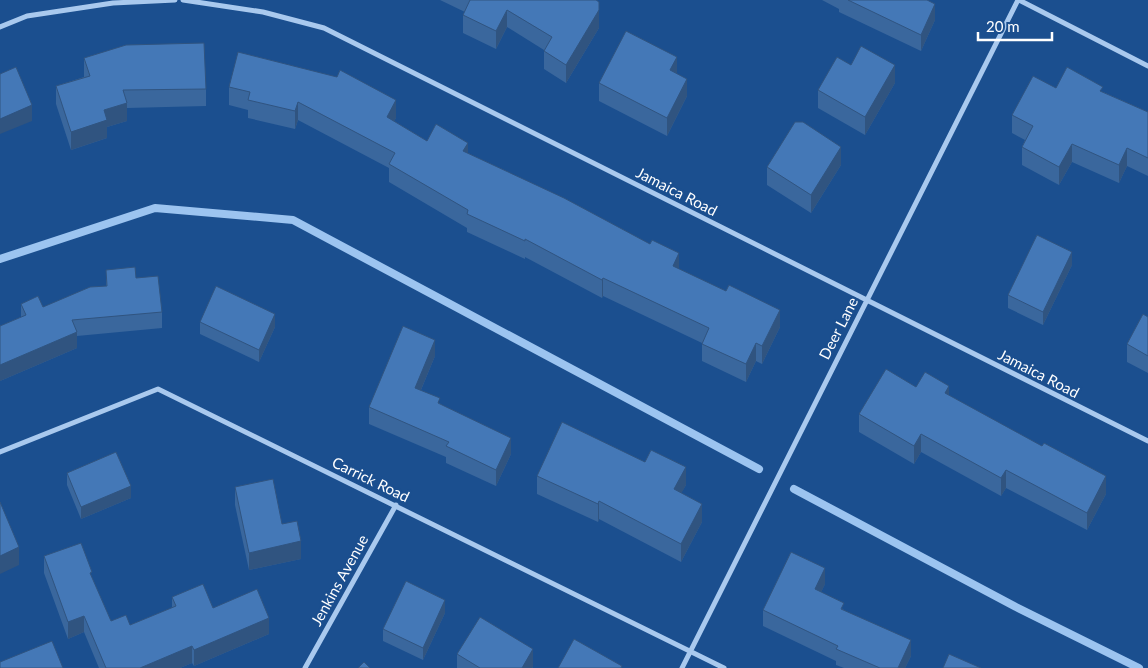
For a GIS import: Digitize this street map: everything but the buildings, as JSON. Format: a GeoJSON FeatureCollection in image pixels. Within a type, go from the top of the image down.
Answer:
{"type":"FeatureCollection","features":[{"type":"Feature","properties":{"kind":"street"},"geometry":{"type":"LineString","coordinates":[[0,27],[27,16],[113,3],[176,0]]}},
{"type":"Feature","properties":{"kind":"street","name":"Jamaica Road"},"geometry":{"type":"LineString","coordinates":[[183,0],[263,12],[324,28],[1148,441]]}},
{"type":"Feature","properties":{"kind":"street"},"geometry":{"type":"LineString","coordinates":[[1018,0],[1148,66]]}},
{"type":"Feature","properties":{"kind":"street","name":"Deer Lane"},"geometry":{"type":"LineString","coordinates":[[682,668],[1018,0]]}},
{"type":"Feature","properties":{"kind":"street","name":"Carrick Road"},"geometry":{"type":"LineString","coordinates":[[0,452],[158,389],[724,668]]}},
{"type":"Feature","properties":{"kind":"street","name":"Jenkins Avenue"},"geometry":{"type":"LineString","coordinates":[[304,668],[396,505]]}},
{"type":"Feature","properties":{"kind":"waterway"},"geometry":{"type":"LineString","coordinates":[[0,259],[155,208],[293,220],[759,469]]}},
{"type":"Feature","properties":{"kind":"waterway"},"geometry":{"type":"LineString","coordinates":[[794,489],[1016,607],[1139,668]]}}]}
